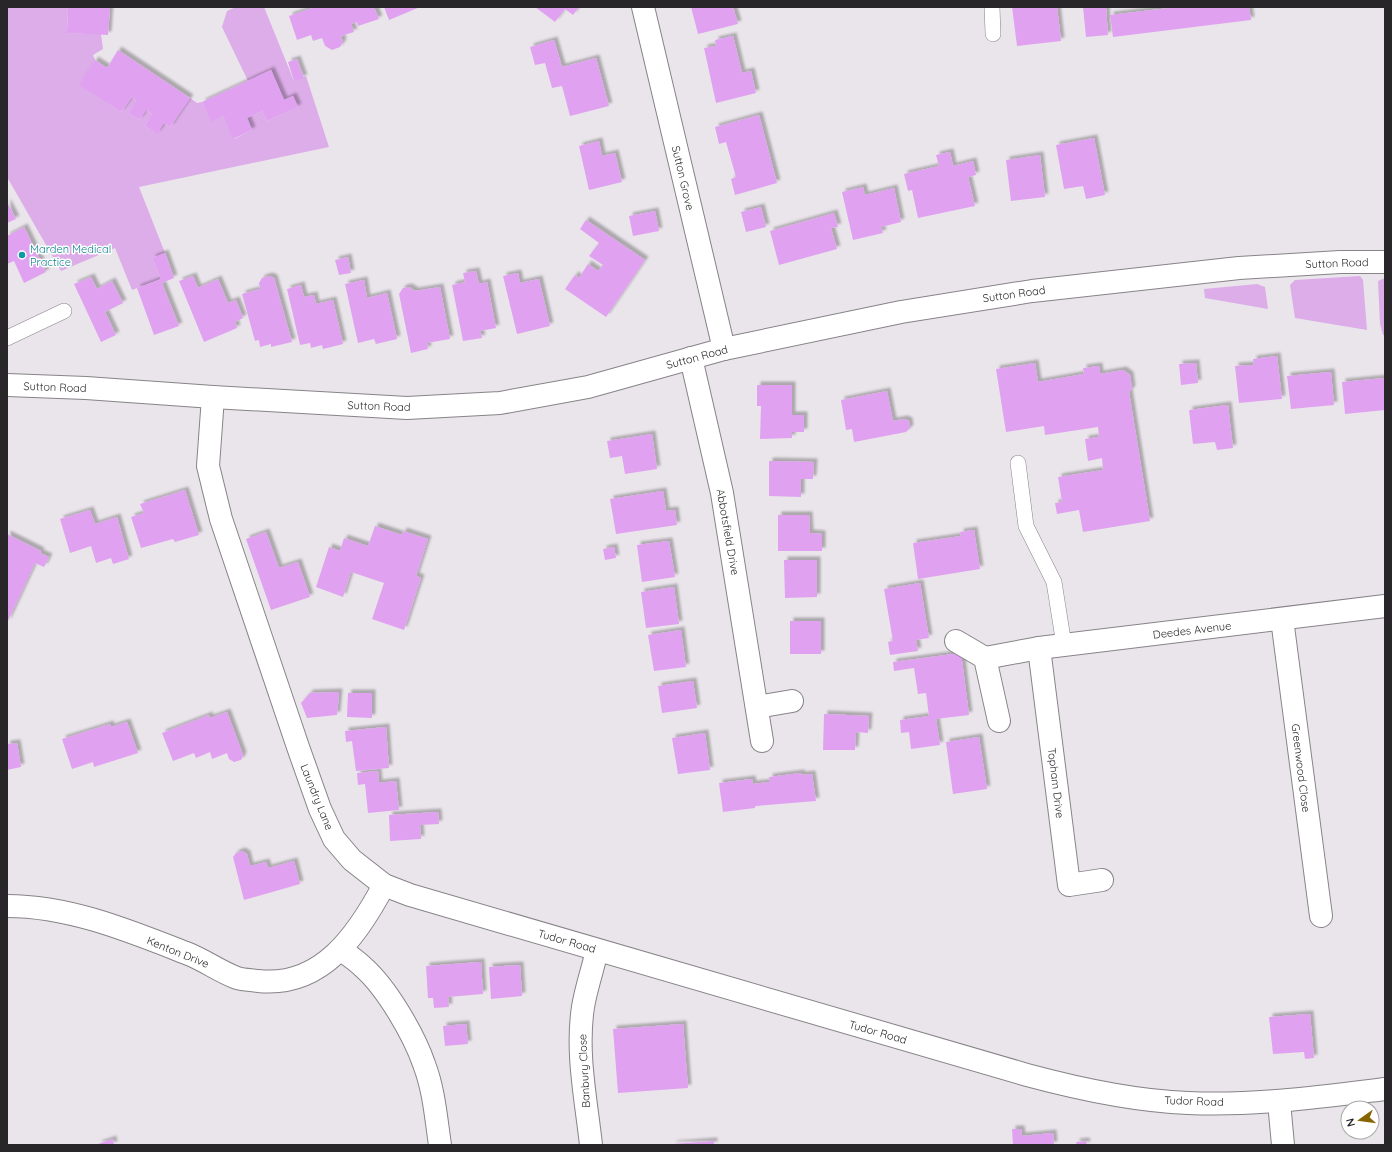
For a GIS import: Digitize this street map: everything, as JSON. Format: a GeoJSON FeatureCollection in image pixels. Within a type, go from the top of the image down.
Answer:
{"type":"FeatureCollection","features":[{"type":"Feature","properties":{"kind":"street","name":"Sutton Grove"},"geometry":{"type":"LineString","coordinates":[[643,7],[724,349]]}},
{"type":"Feature","properties":{"kind":"street","name":"Sutton Road"},"geometry":{"type":"LineString","coordinates":[[7,386],[86,388],[213,398],[407,408],[500,403],[588,387],[724,349],[901,312],[1032,291],[1239,268],[1340,262],[1385,262]]}},
{"type":"Feature","properties":{"kind":"street","name":"Abbotsfield Drive"},"geometry":{"type":"LineString","coordinates":[[691,358],[722,493],[762,741]]}},
{"type":"Feature","properties":{"kind":"street","name":"Laundry Lane"},"geometry":{"type":"LineString","coordinates":[[213,398],[208,466],[221,519],[298,747],[320,809],[334,839],[352,860],[384,885]]}},
{"type":"Feature","properties":{"kind":"street","name":"Deedes Avenue"},"geometry":{"type":"LineString","coordinates":[[992,656],[1039,648],[1385,606]]}},
{"type":"Feature","properties":{"kind":"street","name":"Greenwood Close"},"geometry":{"type":"LineString","coordinates":[[1282,619],[1321,916]]}},
{"type":"Feature","properties":{"kind":"street"},"geometry":{"type":"LineString","coordinates":[[956,641],[992,656],[998,721]]}},
{"type":"Feature","properties":{"kind":"street","name":"Topham Drive"},"geometry":{"type":"LineString","coordinates":[[1039,648],[1069,885],[1102,880]]}},
{"type":"Feature","properties":{"kind":"street"},"geometry":{"type":"LineString","coordinates":[[756,707],[792,701]]}},
{"type":"Feature","properties":{"kind":"street"},"geometry":{"type":"LineString","coordinates":[[384,885],[371,909],[342,950],[364,967],[381,987],[406,1026],[424,1065],[433,1100],[440,1145]]}},
{"type":"Feature","properties":{"kind":"street","name":"Tudor Road"},"geometry":{"type":"LineString","coordinates":[[384,885],[410,895],[597,950],[1082,1090],[1177,1103],[1279,1102],[1385,1089]]}},
{"type":"Feature","properties":{"kind":"street","name":"Kenton Drive"},"geometry":{"type":"LineString","coordinates":[[7,906],[32,906],[107,924],[192,956],[238,978],[275,983],[308,974],[342,950]]}},
{"type":"Feature","properties":{"kind":"street","name":"Banbury Close"},"geometry":{"type":"LineString","coordinates":[[591,1145],[583,1086],[580,1042],[583,1007],[597,950]]}},
{"type":"Feature","properties":{"kind":"street"},"geometry":{"type":"LineString","coordinates":[[1279,1102],[1283,1145]]}},
{"type":"Feature","properties":{"kind":"lane"},"geometry":{"type":"LineString","coordinates":[[992,7],[992,34]]}},
{"type":"Feature","properties":{"kind":"lane"},"geometry":{"type":"LineString","coordinates":[[7,338],[64,310]]}},
{"type":"Feature","properties":{"kind":"lane"},"geometry":{"type":"LineString","coordinates":[[1018,463],[1026,526],[1054,582],[1064,645]]}},
{"type":"Feature","properties":{"kind":"shaded area"},"geometry":{"type":"Polygon","coordinates":[[[7,7],[68,7],[67,33],[101,34],[103,49],[93,55],[95,60],[80,85],[121,112],[132,97],[136,101],[128,113],[139,120],[146,110],[152,114],[145,126],[156,133],[164,123],[170,127],[190,98],[197,103],[202,102],[211,121],[223,116],[234,139],[252,130],[247,118],[262,111],[267,121],[298,107],[293,96],[284,100],[271,70],[248,81],[222,27],[227,11],[236,7],[264,7],[294,81],[306,76],[329,147],[139,187],[165,253],[152,258],[161,279],[132,290],[115,248],[61,271],[7,177],[7,7]]]}},
{"type":"Feature","properties":{"kind":"shaded area"},"geometry":{"type":"Polygon","coordinates":[[[1360,276],[1363,280],[1367,330],[1295,318],[1290,285],[1295,280],[1360,276]]]}},
{"type":"Feature","properties":{"kind":"shaded area"},"geometry":{"type":"Polygon","coordinates":[[[1385,278],[1385,335],[1383,335],[1380,324],[1378,281],[1385,278]]]}},
{"type":"Feature","properties":{"kind":"shaded area"},"geometry":{"type":"Polygon","coordinates":[[[1257,284],[1265,287],[1268,309],[1205,298],[1204,289],[1257,284]]]}},
{"type":"Feature","properties":{"kind":"building"},"geometry":{"type":"Polygon","coordinates":[[[68,7],[110,7],[108,35],[67,33],[68,7]]]}},
{"type":"Feature","properties":{"kind":"building"},"geometry":{"type":"Polygon","coordinates":[[[315,7],[374,7],[379,19],[358,26],[357,22],[351,24],[354,32],[341,36],[343,42],[340,47],[332,50],[325,46],[322,38],[313,41],[311,35],[297,40],[289,16],[315,7]]]}},
{"type":"Feature","properties":{"kind":"building"},"geometry":{"type":"Polygon","coordinates":[[[384,7],[420,7],[389,20],[384,7]]]}},
{"type":"Feature","properties":{"kind":"building"},"geometry":{"type":"Polygon","coordinates":[[[535,7],[579,7],[573,15],[565,9],[555,22],[535,7]]]}},
{"type":"Feature","properties":{"kind":"building"},"geometry":{"type":"Polygon","coordinates":[[[691,7],[733,7],[738,24],[698,34],[691,7]]]}},
{"type":"Feature","properties":{"kind":"building"},"geometry":{"type":"Polygon","coordinates":[[[1012,7],[1057,7],[1061,41],[1017,46],[1012,7]]]}},
{"type":"Feature","properties":{"kind":"building"},"geometry":{"type":"Polygon","coordinates":[[[1083,7],[1106,7],[1108,35],[1086,37],[1083,7]]]}},
{"type":"Feature","properties":{"kind":"building"},"geometry":{"type":"Polygon","coordinates":[[[1178,7],[1249,7],[1251,20],[1113,37],[1110,15],[1178,7]]]}},
{"type":"Feature","properties":{"kind":"building"},"geometry":{"type":"Polygon","coordinates":[[[733,36],[742,73],[751,71],[756,93],[716,103],[704,48],[716,46],[715,40],[733,36]]]}},
{"type":"Feature","properties":{"kind":"building"},"geometry":{"type":"Polygon","coordinates":[[[554,40],[562,67],[596,58],[609,106],[570,116],[562,86],[552,88],[545,63],[535,65],[530,47],[554,40]]]}},
{"type":"Feature","properties":{"kind":"building"},"geometry":{"type":"Polygon","coordinates":[[[118,50],[190,98],[170,127],[164,123],[157,134],[145,126],[152,114],[146,110],[139,120],[128,113],[136,101],[132,97],[121,112],[79,85],[95,60],[107,68],[118,50]]]}},
{"type":"Feature","properties":{"kind":"building"},"geometry":{"type":"Polygon","coordinates":[[[297,59],[304,78],[294,81],[288,62],[297,59]]]}},
{"type":"Feature","properties":{"kind":"building"},"geometry":{"type":"Polygon","coordinates":[[[271,70],[284,100],[293,96],[298,107],[267,121],[262,111],[247,118],[252,130],[233,139],[223,116],[211,122],[202,102],[271,70]]]}},
{"type":"Feature","properties":{"kind":"building"},"geometry":{"type":"Polygon","coordinates":[[[759,115],[777,183],[735,195],[731,179],[736,177],[726,142],[719,144],[715,127],[759,115]]]}},
{"type":"Feature","properties":{"kind":"building"},"geometry":{"type":"Polygon","coordinates":[[[1094,138],[1105,195],[1086,199],[1083,186],[1064,189],[1056,145],[1094,138]]]}},
{"type":"Feature","properties":{"kind":"building"},"geometry":{"type":"Polygon","coordinates":[[[599,141],[602,156],[615,153],[622,182],[589,190],[579,146],[599,141]]]}},
{"type":"Feature","properties":{"kind":"building"},"geometry":{"type":"Polygon","coordinates":[[[950,152],[953,166],[973,161],[976,175],[968,177],[975,206],[918,218],[912,190],[908,191],[904,174],[939,166],[936,155],[950,152]]]}},
{"type":"Feature","properties":{"kind":"building"},"geometry":{"type":"Polygon","coordinates":[[[1040,155],[1045,197],[1011,201],[1006,160],[1040,155]]]}},
{"type":"Feature","properties":{"kind":"building"},"geometry":{"type":"Polygon","coordinates":[[[863,187],[865,195],[894,188],[901,222],[881,227],[883,233],[853,240],[842,192],[863,187]]]}},
{"type":"Feature","properties":{"kind":"building","name":"Marden Medical Practice"},"geometry":{"type":"Polygon","coordinates":[[[7,202],[16,219],[7,223],[7,202]]]}},
{"type":"Feature","properties":{"kind":"building"},"geometry":{"type":"Polygon","coordinates":[[[761,207],[766,227],[746,232],[741,212],[761,207]]]}},
{"type":"Feature","properties":{"kind":"building"},"geometry":{"type":"Polygon","coordinates":[[[655,211],[659,231],[633,236],[629,216],[655,211]]]}},
{"type":"Feature","properties":{"kind":"building"},"geometry":{"type":"Polygon","coordinates":[[[834,213],[838,227],[831,228],[837,249],[779,265],[770,231],[834,213]]]}},
{"type":"Feature","properties":{"kind":"building"},"geometry":{"type":"Polygon","coordinates":[[[586,220],[645,260],[606,317],[565,289],[575,275],[579,278],[588,264],[598,271],[603,265],[589,256],[599,243],[580,229],[586,220]]]}},
{"type":"Feature","properties":{"kind":"building","name":"Marden Medical Practice"},"geometry":{"type":"Polygon","coordinates":[[[24,227],[46,272],[24,283],[14,261],[7,264],[7,236],[24,227]]]}},
{"type":"Feature","properties":{"kind":"building"},"geometry":{"type":"Polygon","coordinates":[[[165,253],[174,278],[162,283],[179,326],[154,335],[137,288],[161,279],[152,258],[165,253]]]}},
{"type":"Feature","properties":{"kind":"building"},"geometry":{"type":"Polygon","coordinates":[[[348,257],[351,273],[339,275],[335,260],[348,257]]]}},
{"type":"Feature","properties":{"kind":"building"},"geometry":{"type":"Polygon","coordinates":[[[476,271],[479,284],[487,282],[496,328],[480,331],[482,338],[463,341],[452,285],[465,282],[463,273],[476,271]]]}},
{"type":"Feature","properties":{"kind":"building"},"geometry":{"type":"Polygon","coordinates":[[[518,273],[520,283],[539,279],[550,326],[517,334],[503,276],[518,273]]]}},
{"type":"Feature","properties":{"kind":"building"},"geometry":{"type":"Polygon","coordinates":[[[193,276],[198,288],[218,279],[228,303],[236,300],[243,318],[235,322],[237,328],[204,342],[179,281],[193,276]]]}},
{"type":"Feature","properties":{"kind":"building"},"geometry":{"type":"Polygon","coordinates":[[[269,276],[274,278],[292,342],[271,347],[271,344],[260,347],[259,340],[255,341],[242,294],[260,289],[259,283],[262,278],[269,276]]]}},
{"type":"Feature","properties":{"kind":"building"},"geometry":{"type":"Polygon","coordinates":[[[91,277],[97,289],[112,281],[123,303],[105,312],[116,335],[101,342],[74,284],[91,277]]]}},
{"type":"Feature","properties":{"kind":"building"},"geometry":{"type":"Polygon","coordinates":[[[364,280],[367,298],[387,293],[397,339],[376,344],[374,339],[358,343],[345,284],[364,280]]]}},
{"type":"Feature","properties":{"kind":"building"},"geometry":{"type":"Polygon","coordinates":[[[301,285],[304,297],[314,295],[316,304],[333,300],[343,344],[323,349],[322,345],[311,348],[310,343],[300,345],[287,289],[301,285]]]}},
{"type":"Feature","properties":{"kind":"building"},"geometry":{"type":"Polygon","coordinates":[[[409,287],[415,291],[440,287],[450,339],[427,343],[428,349],[411,353],[399,294],[403,288],[409,287]]]}},
{"type":"Feature","properties":{"kind":"building"},"geometry":{"type":"Polygon","coordinates":[[[1277,356],[1282,399],[1239,403],[1235,366],[1254,365],[1253,359],[1277,356]]]}},
{"type":"Feature","properties":{"kind":"building"},"geometry":{"type":"Polygon","coordinates":[[[1035,363],[1038,382],[1084,374],[1083,368],[1099,366],[1100,374],[1123,370],[1130,375],[1132,389],[1129,392],[1150,521],[1083,532],[1079,510],[1057,514],[1055,503],[1062,502],[1058,477],[1103,470],[1102,458],[1088,461],[1085,439],[1099,437],[1098,427],[1045,435],[1044,426],[1006,432],[996,369],[1035,363]]]}},
{"type":"Feature","properties":{"kind":"building"},"geometry":{"type":"Polygon","coordinates":[[[1196,363],[1198,383],[1181,385],[1179,364],[1196,363]]]}},
{"type":"Feature","properties":{"kind":"building"},"geometry":{"type":"Polygon","coordinates":[[[1331,372],[1334,405],[1291,409],[1287,376],[1331,372]]]}},
{"type":"Feature","properties":{"kind":"building"},"geometry":{"type":"Polygon","coordinates":[[[1385,378],[1385,410],[1345,414],[1342,382],[1385,378]]]}},
{"type":"Feature","properties":{"kind":"building"},"geometry":{"type":"Polygon","coordinates":[[[757,385],[792,385],[792,415],[804,415],[804,432],[792,432],[792,438],[760,439],[761,406],[757,406],[757,385]]]}},
{"type":"Feature","properties":{"kind":"building"},"geometry":{"type":"Polygon","coordinates":[[[887,391],[893,421],[904,419],[909,421],[910,428],[906,432],[854,442],[852,429],[846,430],[841,400],[887,391]]]}},
{"type":"Feature","properties":{"kind":"building"},"geometry":{"type":"Polygon","coordinates":[[[1228,405],[1233,448],[1217,450],[1215,442],[1193,444],[1189,410],[1228,405]]]}},
{"type":"Feature","properties":{"kind":"building"},"geometry":{"type":"Polygon","coordinates":[[[652,434],[657,469],[625,474],[622,456],[610,458],[607,441],[652,434]]]}},
{"type":"Feature","properties":{"kind":"building"},"geometry":{"type":"Polygon","coordinates":[[[769,461],[814,462],[813,479],[801,479],[801,497],[769,496],[769,461]]]}},
{"type":"Feature","properties":{"kind":"building"},"geometry":{"type":"Polygon","coordinates":[[[185,490],[199,535],[175,542],[173,539],[141,548],[131,517],[144,513],[140,504],[185,490]]]}},
{"type":"Feature","properties":{"kind":"building"},"geometry":{"type":"Polygon","coordinates":[[[663,491],[666,511],[675,510],[677,525],[616,534],[610,499],[663,491]]]}},
{"type":"Feature","properties":{"kind":"building"},"geometry":{"type":"Polygon","coordinates":[[[90,510],[95,524],[117,517],[129,559],[113,564],[111,558],[96,563],[91,546],[70,553],[60,519],[90,510]]]}},
{"type":"Feature","properties":{"kind":"building"},"geometry":{"type":"Polygon","coordinates":[[[778,515],[809,515],[810,533],[822,534],[822,551],[778,551],[778,515]]]}},
{"type":"Feature","properties":{"kind":"building"},"geometry":{"type":"Polygon","coordinates":[[[375,526],[402,535],[403,531],[428,539],[416,576],[421,578],[404,630],[372,619],[384,583],[351,572],[343,597],[316,587],[329,547],[340,551],[344,538],[368,546],[375,526]]]}},
{"type":"Feature","properties":{"kind":"building"},"geometry":{"type":"Polygon","coordinates":[[[974,530],[980,569],[918,579],[913,543],[961,536],[960,532],[974,530]]]}},
{"type":"Feature","properties":{"kind":"building"},"geometry":{"type":"Polygon","coordinates":[[[266,532],[279,568],[298,562],[310,597],[271,610],[246,539],[266,532]]]}},
{"type":"Feature","properties":{"kind":"building"},"geometry":{"type":"Polygon","coordinates":[[[7,534],[41,551],[40,553],[49,557],[44,567],[35,563],[7,623],[7,534]]]}},
{"type":"Feature","properties":{"kind":"building"},"geometry":{"type":"Polygon","coordinates":[[[669,541],[675,577],[642,582],[637,545],[669,541]]]}},
{"type":"Feature","properties":{"kind":"building"},"geometry":{"type":"Polygon","coordinates":[[[614,547],[616,558],[605,560],[603,549],[614,547]]]}},
{"type":"Feature","properties":{"kind":"building"},"geometry":{"type":"Polygon","coordinates":[[[784,560],[817,560],[817,597],[785,598],[784,560]]]}},
{"type":"Feature","properties":{"kind":"building"},"geometry":{"type":"Polygon","coordinates":[[[920,583],[929,638],[916,640],[918,651],[890,655],[888,642],[893,641],[884,589],[920,583]]]}},
{"type":"Feature","properties":{"kind":"building"},"geometry":{"type":"Polygon","coordinates":[[[674,587],[679,624],[646,628],[641,592],[674,587]]]}},
{"type":"Feature","properties":{"kind":"building"},"geometry":{"type":"Polygon","coordinates":[[[790,621],[821,621],[821,654],[790,654],[790,621]]]}},
{"type":"Feature","properties":{"kind":"building"},"geometry":{"type":"Polygon","coordinates":[[[681,630],[686,667],[654,671],[648,635],[681,630]]]}},
{"type":"Feature","properties":{"kind":"building"},"geometry":{"type":"Polygon","coordinates":[[[961,653],[969,715],[936,719],[940,745],[911,749],[909,732],[901,733],[900,720],[929,716],[926,693],[918,694],[914,668],[894,671],[893,662],[961,653]]]}},
{"type":"Feature","properties":{"kind":"building"},"geometry":{"type":"Polygon","coordinates":[[[693,681],[697,708],[662,713],[658,686],[693,681]]]}},
{"type":"Feature","properties":{"kind":"building"},"geometry":{"type":"Polygon","coordinates":[[[339,692],[337,715],[307,718],[301,703],[310,693],[339,692]]]}},
{"type":"Feature","properties":{"kind":"building"},"geometry":{"type":"Polygon","coordinates":[[[348,693],[372,693],[372,718],[347,717],[348,693]]]}},
{"type":"Feature","properties":{"kind":"building"},"geometry":{"type":"Polygon","coordinates":[[[227,712],[243,755],[241,760],[234,762],[229,759],[227,753],[212,759],[210,752],[196,758],[194,753],[173,761],[162,733],[209,715],[210,718],[227,712]]]}},
{"type":"Feature","properties":{"kind":"building"},"geometry":{"type":"Polygon","coordinates":[[[824,714],[869,716],[868,733],[856,732],[855,750],[823,750],[824,714]]]}},
{"type":"Feature","properties":{"kind":"building"},"geometry":{"type":"Polygon","coordinates":[[[127,722],[138,753],[94,767],[93,762],[72,769],[62,739],[110,724],[111,727],[127,722]]]}},
{"type":"Feature","properties":{"kind":"building"},"geometry":{"type":"Polygon","coordinates":[[[386,727],[389,768],[356,771],[352,741],[346,742],[345,731],[386,727]]]}},
{"type":"Feature","properties":{"kind":"building"},"geometry":{"type":"Polygon","coordinates":[[[705,733],[710,770],[678,774],[672,738],[705,733]]]}},
{"type":"Feature","properties":{"kind":"building"},"geometry":{"type":"Polygon","coordinates":[[[979,737],[987,789],[953,794],[946,742],[979,737]]]}},
{"type":"Feature","properties":{"kind":"building"},"geometry":{"type":"Polygon","coordinates":[[[17,743],[21,767],[7,770],[7,744],[17,743]]]}},
{"type":"Feature","properties":{"kind":"building"},"geometry":{"type":"Polygon","coordinates":[[[378,771],[379,783],[396,781],[399,810],[368,813],[365,784],[358,785],[357,773],[378,771]]]}},
{"type":"Feature","properties":{"kind":"building"},"geometry":{"type":"Polygon","coordinates":[[[801,773],[802,775],[812,774],[816,801],[755,806],[755,808],[723,812],[719,783],[752,779],[753,784],[770,782],[769,777],[801,773]]]}},
{"type":"Feature","properties":{"kind":"building"},"geometry":{"type":"Polygon","coordinates":[[[438,812],[439,824],[420,825],[421,839],[390,841],[389,815],[438,812]]]}},
{"type":"Feature","properties":{"kind":"building"},"geometry":{"type":"Polygon","coordinates":[[[242,851],[247,854],[250,866],[266,862],[268,868],[294,861],[300,884],[244,900],[233,857],[236,853],[242,851]]]}},
{"type":"Feature","properties":{"kind":"building"},"geometry":{"type":"Polygon","coordinates":[[[481,962],[483,994],[448,997],[449,1007],[434,1008],[433,998],[428,998],[426,966],[481,962]]]}},
{"type":"Feature","properties":{"kind":"building"},"geometry":{"type":"Polygon","coordinates":[[[520,965],[522,996],[491,999],[489,967],[520,965]]]}},
{"type":"Feature","properties":{"kind":"building"},"geometry":{"type":"Polygon","coordinates":[[[1310,1014],[1314,1058],[1305,1059],[1304,1052],[1273,1054],[1269,1017],[1310,1014]]]}},
{"type":"Feature","properties":{"kind":"building"},"geometry":{"type":"Polygon","coordinates":[[[466,1024],[468,1044],[445,1046],[443,1026],[466,1024]]]}},
{"type":"Feature","properties":{"kind":"building"},"geometry":{"type":"Polygon","coordinates":[[[683,1024],[688,1088],[618,1093],[613,1029],[683,1024]]]}},
{"type":"Feature","properties":{"kind":"building"},"geometry":{"type":"Polygon","coordinates":[[[1012,1129],[1021,1129],[1022,1136],[1053,1133],[1054,1145],[1013,1145],[1012,1129]]]}},
{"type":"Feature","properties":{"kind":"building"},"geometry":{"type":"Polygon","coordinates":[[[113,1139],[114,1145],[98,1144],[113,1139]]]}},
{"type":"Feature","properties":{"kind":"building"},"geometry":{"type":"Polygon","coordinates":[[[714,1141],[714,1145],[673,1145],[673,1144],[714,1141]]]}},
{"type":"Feature","properties":{"kind":"building"},"geometry":{"type":"Polygon","coordinates":[[[1086,1141],[1087,1145],[1077,1145],[1076,1142],[1086,1141]]]}},
{"type":"Feature","properties":{"kind":"place","name":"Marden Medical Practice"},"geometry":{"type":"Point","coordinates":[22,255]}}]}
